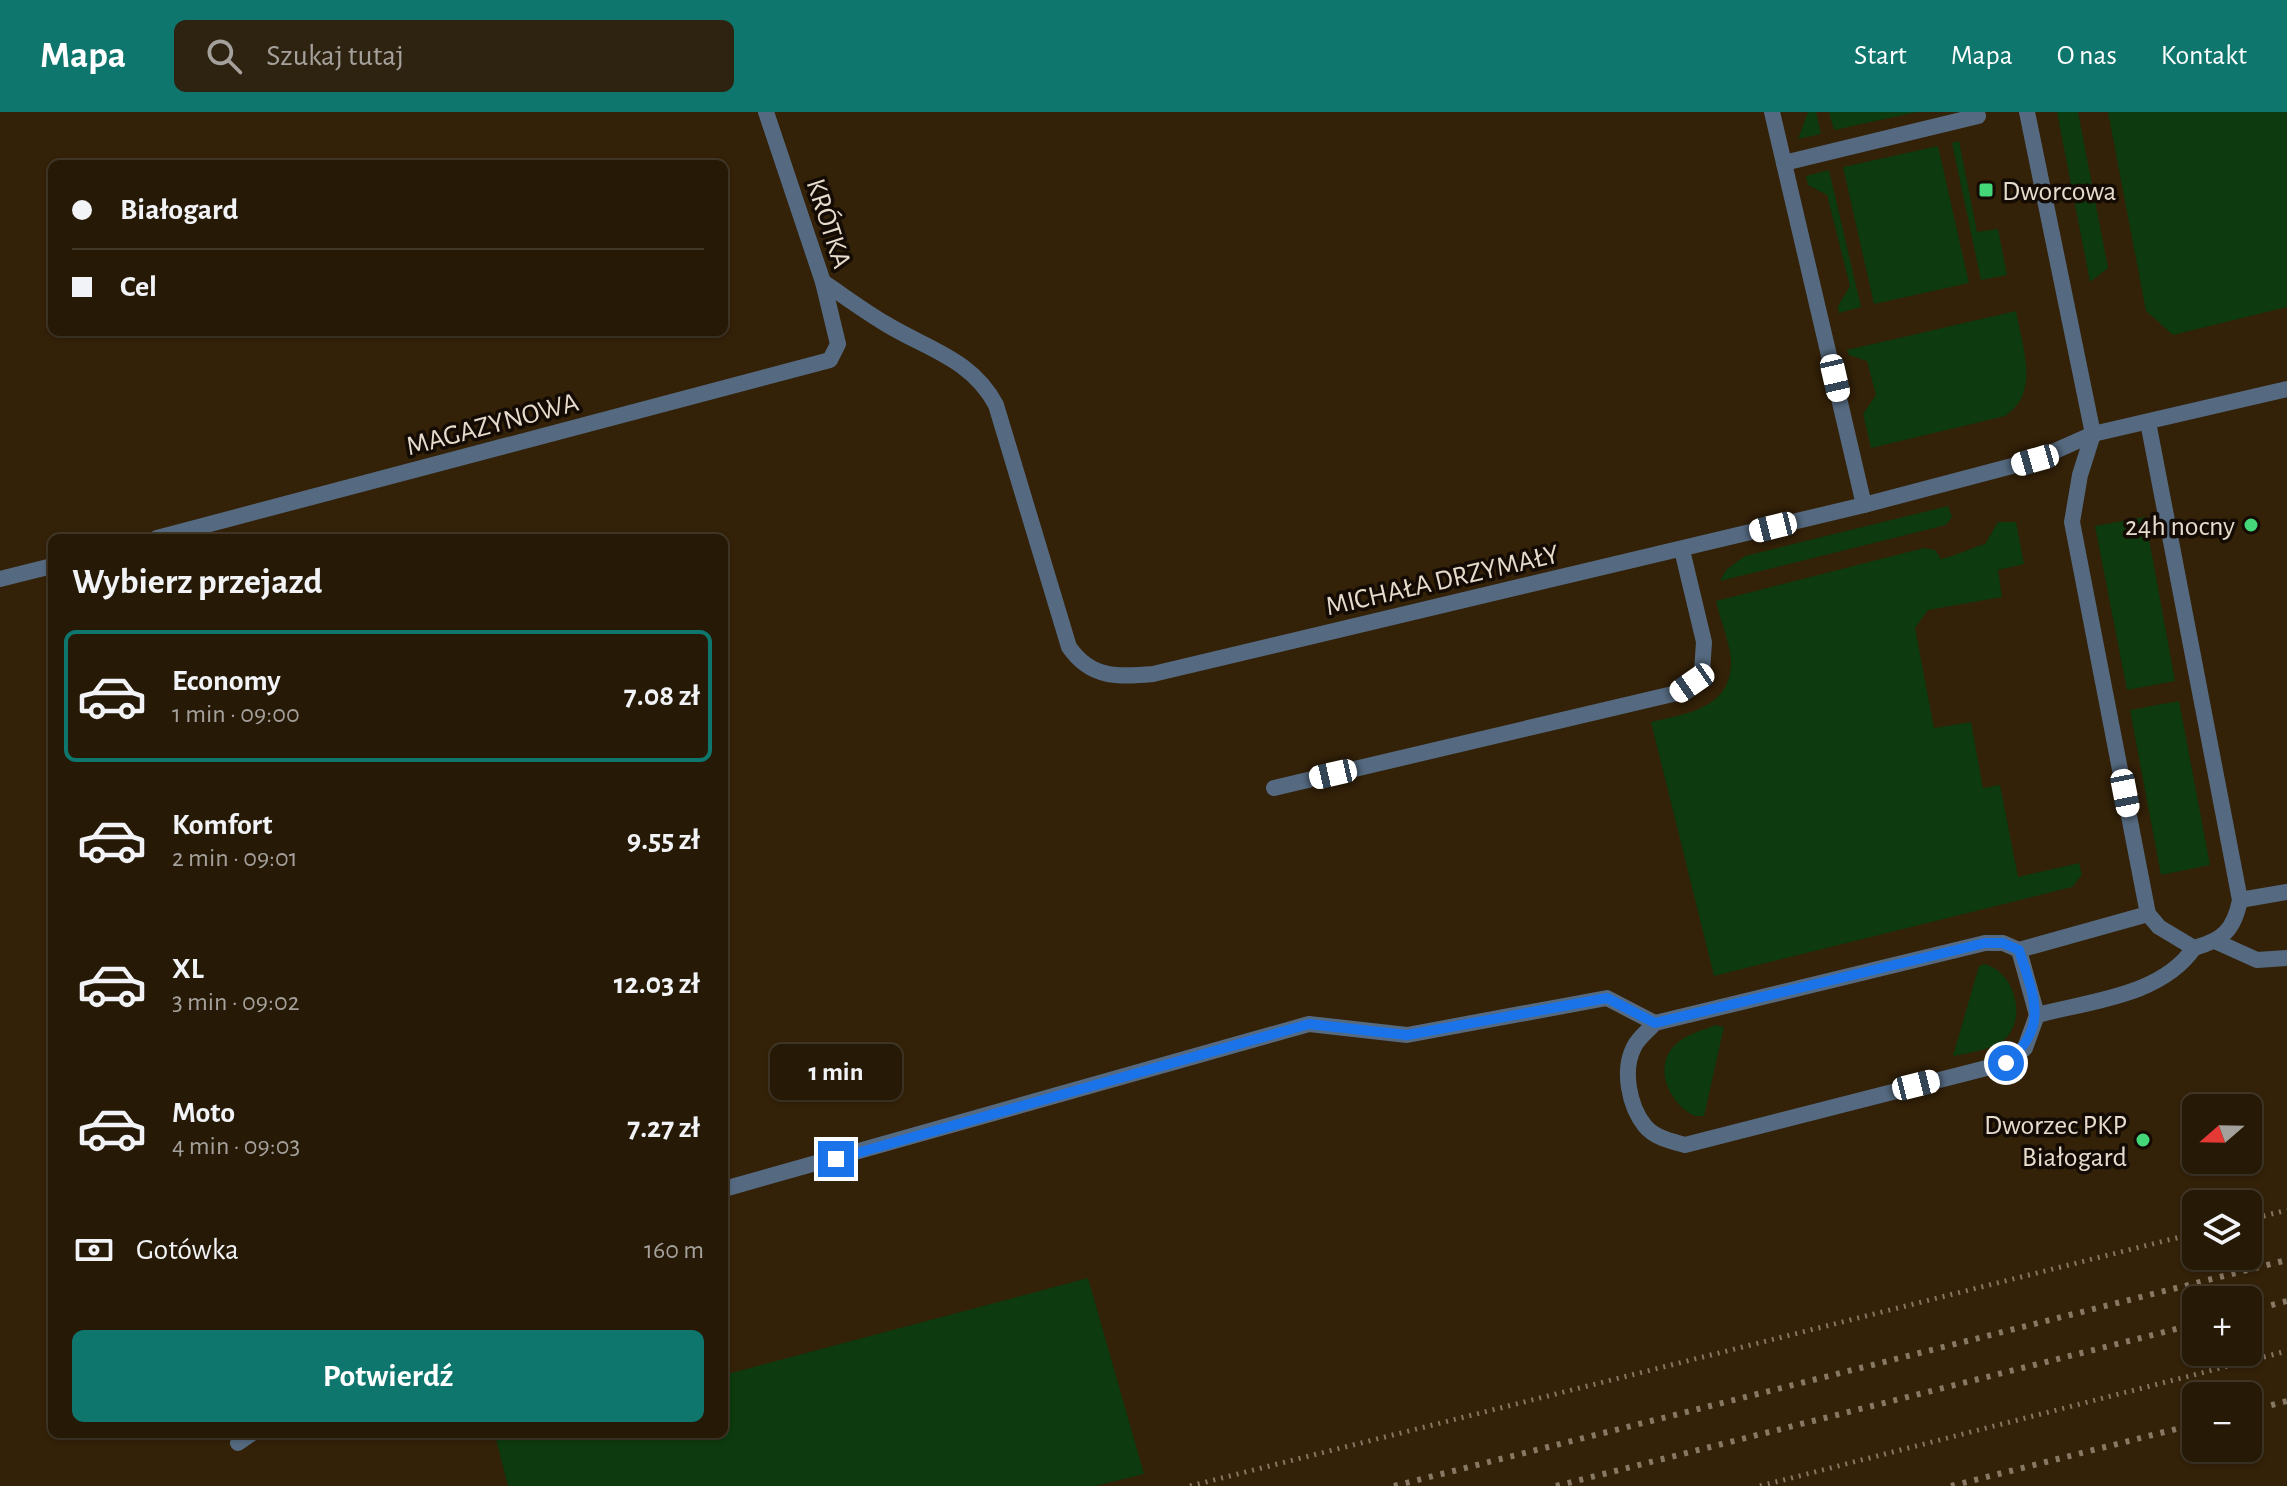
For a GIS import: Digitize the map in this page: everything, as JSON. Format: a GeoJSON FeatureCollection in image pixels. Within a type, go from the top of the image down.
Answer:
{"type":"FeatureCollection","features":[{"type":"Feature","properties":{"kind":"street","name":"KRÓTKA"},"geometry":{"type":"LineString","coordinates":[[766,112],[823,282],[838,344],[836,352]]}},
{"type":"Feature","properties":{"kind":"street"},"geometry":{"type":"LineString","coordinates":[[1772,112],[1864,505]]}},
{"type":"Feature","properties":{"kind":"street"},"geometry":{"type":"LineString","coordinates":[[2027,112],[2093,434],[2080,475],[2072,522],[2148,914],[2159,927],[2194,948]]}},
{"type":"Feature","properties":{"kind":"street"},"geometry":{"type":"LineString","coordinates":[[1784,163],[1978,116]]}},
{"type":"Feature","properties":{"kind":"street","name":"MICHAŁA DRZYMAŁY"},"geometry":{"type":"LineString","coordinates":[[823,282],[888,325],[957,360],[989,391],[1069,647],[1086,665],[1106,675],[1153,674],[1682,550],[2035,460],[2093,434],[2287,389]]}},
{"type":"Feature","properties":{"kind":"street","name":"MAGAZYNOWA"},"geometry":{"type":"LineString","coordinates":[[172,534],[826,361],[836,352]]}},
{"type":"Feature","properties":{"kind":"street"},"geometry":{"type":"LineString","coordinates":[[2037,1015],[2154,984],[2172,974],[2194,948],[2217,942],[2236,923],[2240,900],[2148,422]]}},
{"type":"Feature","properties":{"kind":"street"},"geometry":{"type":"LineString","coordinates":[[1274,788],[1677,693],[1702,672],[1704,642],[1682,550]]}},
{"type":"Feature","properties":{"kind":"street"},"geometry":{"type":"LineString","coordinates":[[0,579],[48,567]]}},
{"type":"Feature","properties":{"kind":"street"},"geometry":{"type":"LineString","coordinates":[[2240,900],[2287,892]]}},
{"type":"Feature","properties":{"kind":"street"},"geometry":{"type":"LineString","coordinates":[[2019,950],[2037,1015],[2025,1048],[2006,1063],[1685,1145],[1664,1140],[1645,1126],[1632,1098],[1626,1068],[1635,1045],[1655,1023],[1985,943],[2003,943],[2019,950],[2148,914]]}},
{"type":"Feature","properties":{"kind":"street"},"geometry":{"type":"LineString","coordinates":[[2217,942],[2257,960],[2287,958]]}},
{"type":"Feature","properties":{"kind":"street"},"geometry":{"type":"LineString","coordinates":[[728,1188],[920,1137],[1309,1024],[1407,1035],[1607,998],[1655,1023]]}},
{"type":"Feature","properties":{"kind":"path"},"geometry":{"type":"LineString","coordinates":[[2262,1216],[2287,1210]]}},
{"type":"Feature","properties":{"kind":"path"},"geometry":{"type":"LineString","coordinates":[[1190,1486],[2182,1237]]}},
{"type":"Feature","properties":{"kind":"path"},"geometry":{"type":"LineString","coordinates":[[1760,1486],[2287,1351]]}},
{"type":"Feature","properties":{"kind":"green space"},"geometry":{"type":"Polygon","coordinates":[[[1808,112],[1816,112],[1821,134],[1798,139],[1808,112]]]}},
{"type":"Feature","properties":{"kind":"green space"},"geometry":{"type":"Polygon","coordinates":[[[1829,112],[1917,112],[1834,130],[1829,112]]]}},
{"type":"Feature","properties":{"kind":"green space"},"geometry":{"type":"Polygon","coordinates":[[[2057,112],[2078,112],[2108,268],[2090,282],[2057,112]]]}},
{"type":"Feature","properties":{"kind":"green space"},"geometry":{"type":"Polygon","coordinates":[[[2108,112],[2287,112],[2287,307],[2173,335],[2146,311],[2108,112]]]}},
{"type":"Feature","properties":{"kind":"green space"},"geometry":{"type":"Polygon","coordinates":[[[1959,141],[1977,232],[1998,229],[2007,275],[1981,280],[1952,143],[1959,141]]]}},
{"type":"Feature","properties":{"kind":"green space"},"geometry":{"type":"Polygon","coordinates":[[[1938,146],[1969,283],[1874,304],[1843,167],[1938,146]]]}},
{"type":"Feature","properties":{"kind":"green space"},"geometry":{"type":"Polygon","coordinates":[[[1829,170],[1861,307],[1839,313],[1838,306],[1850,286],[1827,195],[1808,185],[1806,176],[1829,170]]]}},
{"type":"Feature","properties":{"kind":"green space"},"geometry":{"type":"Polygon","coordinates":[[[2016,311],[2025,354],[2026,382],[2016,406],[2005,416],[1871,448],[1863,414],[1876,395],[1867,361],[1849,355],[1847,350],[2016,311]]]}},
{"type":"Feature","properties":{"kind":"green space"},"geometry":{"type":"Polygon","coordinates":[[[1948,506],[1952,517],[1946,525],[1720,581],[1726,570],[1745,556],[1948,506]]]}},
{"type":"Feature","properties":{"kind":"green space"},"geometry":{"type":"Polygon","coordinates":[[[2145,517],[2175,681],[2127,690],[2095,526],[2145,517]]]}},
{"type":"Feature","properties":{"kind":"green space"},"geometry":{"type":"Polygon","coordinates":[[[1998,522],[2016,522],[2024,564],[1998,570],[2002,597],[1928,610],[1915,628],[1934,728],[1971,722],[1983,788],[2000,785],[2018,877],[2079,863],[2082,875],[2072,887],[1714,976],[1651,722],[1692,712],[1716,699],[1724,689],[1731,661],[1716,601],[1924,548],[1935,550],[1941,559],[1985,544],[1998,522]]]}},
{"type":"Feature","properties":{"kind":"green space"},"geometry":{"type":"Polygon","coordinates":[[[2179,701],[2210,865],[2161,875],[2130,710],[2179,701]]]}},
{"type":"Feature","properties":{"kind":"green space"},"geometry":{"type":"Polygon","coordinates":[[[1984,964],[2003,975],[2014,994],[2016,1017],[2013,1028],[1996,1045],[1953,1056],[1979,966],[1984,964]]]}},
{"type":"Feature","properties":{"kind":"green space"},"geometry":{"type":"Polygon","coordinates":[[[1716,1025],[1724,1027],[1704,1116],[1695,1116],[1671,1094],[1665,1063],[1680,1041],[1716,1025]]]}},
{"type":"Feature","properties":{"kind":"green space"},"geometry":{"type":"Polygon","coordinates":[[[1088,1278],[1144,1474],[1095,1486],[508,1486],[496,1438],[728,1438],[728,1374],[1088,1278]]]}},
{"type":"Feature","properties":{"kind":"railway"},"geometry":{"type":"LineString","coordinates":[[1394,1486],[2287,1260]]}},
{"type":"Feature","properties":{"kind":"railway"},"geometry":{"type":"LineString","coordinates":[[2262,1307],[2287,1301]]}},
{"type":"Feature","properties":{"kind":"railway"},"geometry":{"type":"LineString","coordinates":[[1556,1486],[2182,1328]]}},
{"type":"Feature","properties":{"kind":"railway"},"geometry":{"type":"LineString","coordinates":[[2262,1407],[2287,1401]]}},
{"type":"Feature","properties":{"kind":"railway"},"geometry":{"type":"LineString","coordinates":[[1951,1486],[2182,1428]]}},
{"type":"Feature","properties":{"kind":"place","name":"Dworcowa"},"geometry":{"type":"Point","coordinates":[1986,190]}},
{"type":"Feature","properties":{"kind":"place","name":"24h nocny"},"geometry":{"type":"Point","coordinates":[2251,525]}},
{"type":"Feature","properties":{"kind":"place","name":"Dworzec PKP Białogard"},"geometry":{"type":"Point","coordinates":[2143,1140]}},
{"type":"Feature","properties":{"kind":"route"},"geometry":{"type":"LineString","coordinates":[[836,1159],[1309,1024],[1407,1035],[1607,998],[1655,1023],[1985,943],[2003,943],[2019,950],[2037,1015],[2033,1034],[2025,1048],[2006,1063]]}}]}
